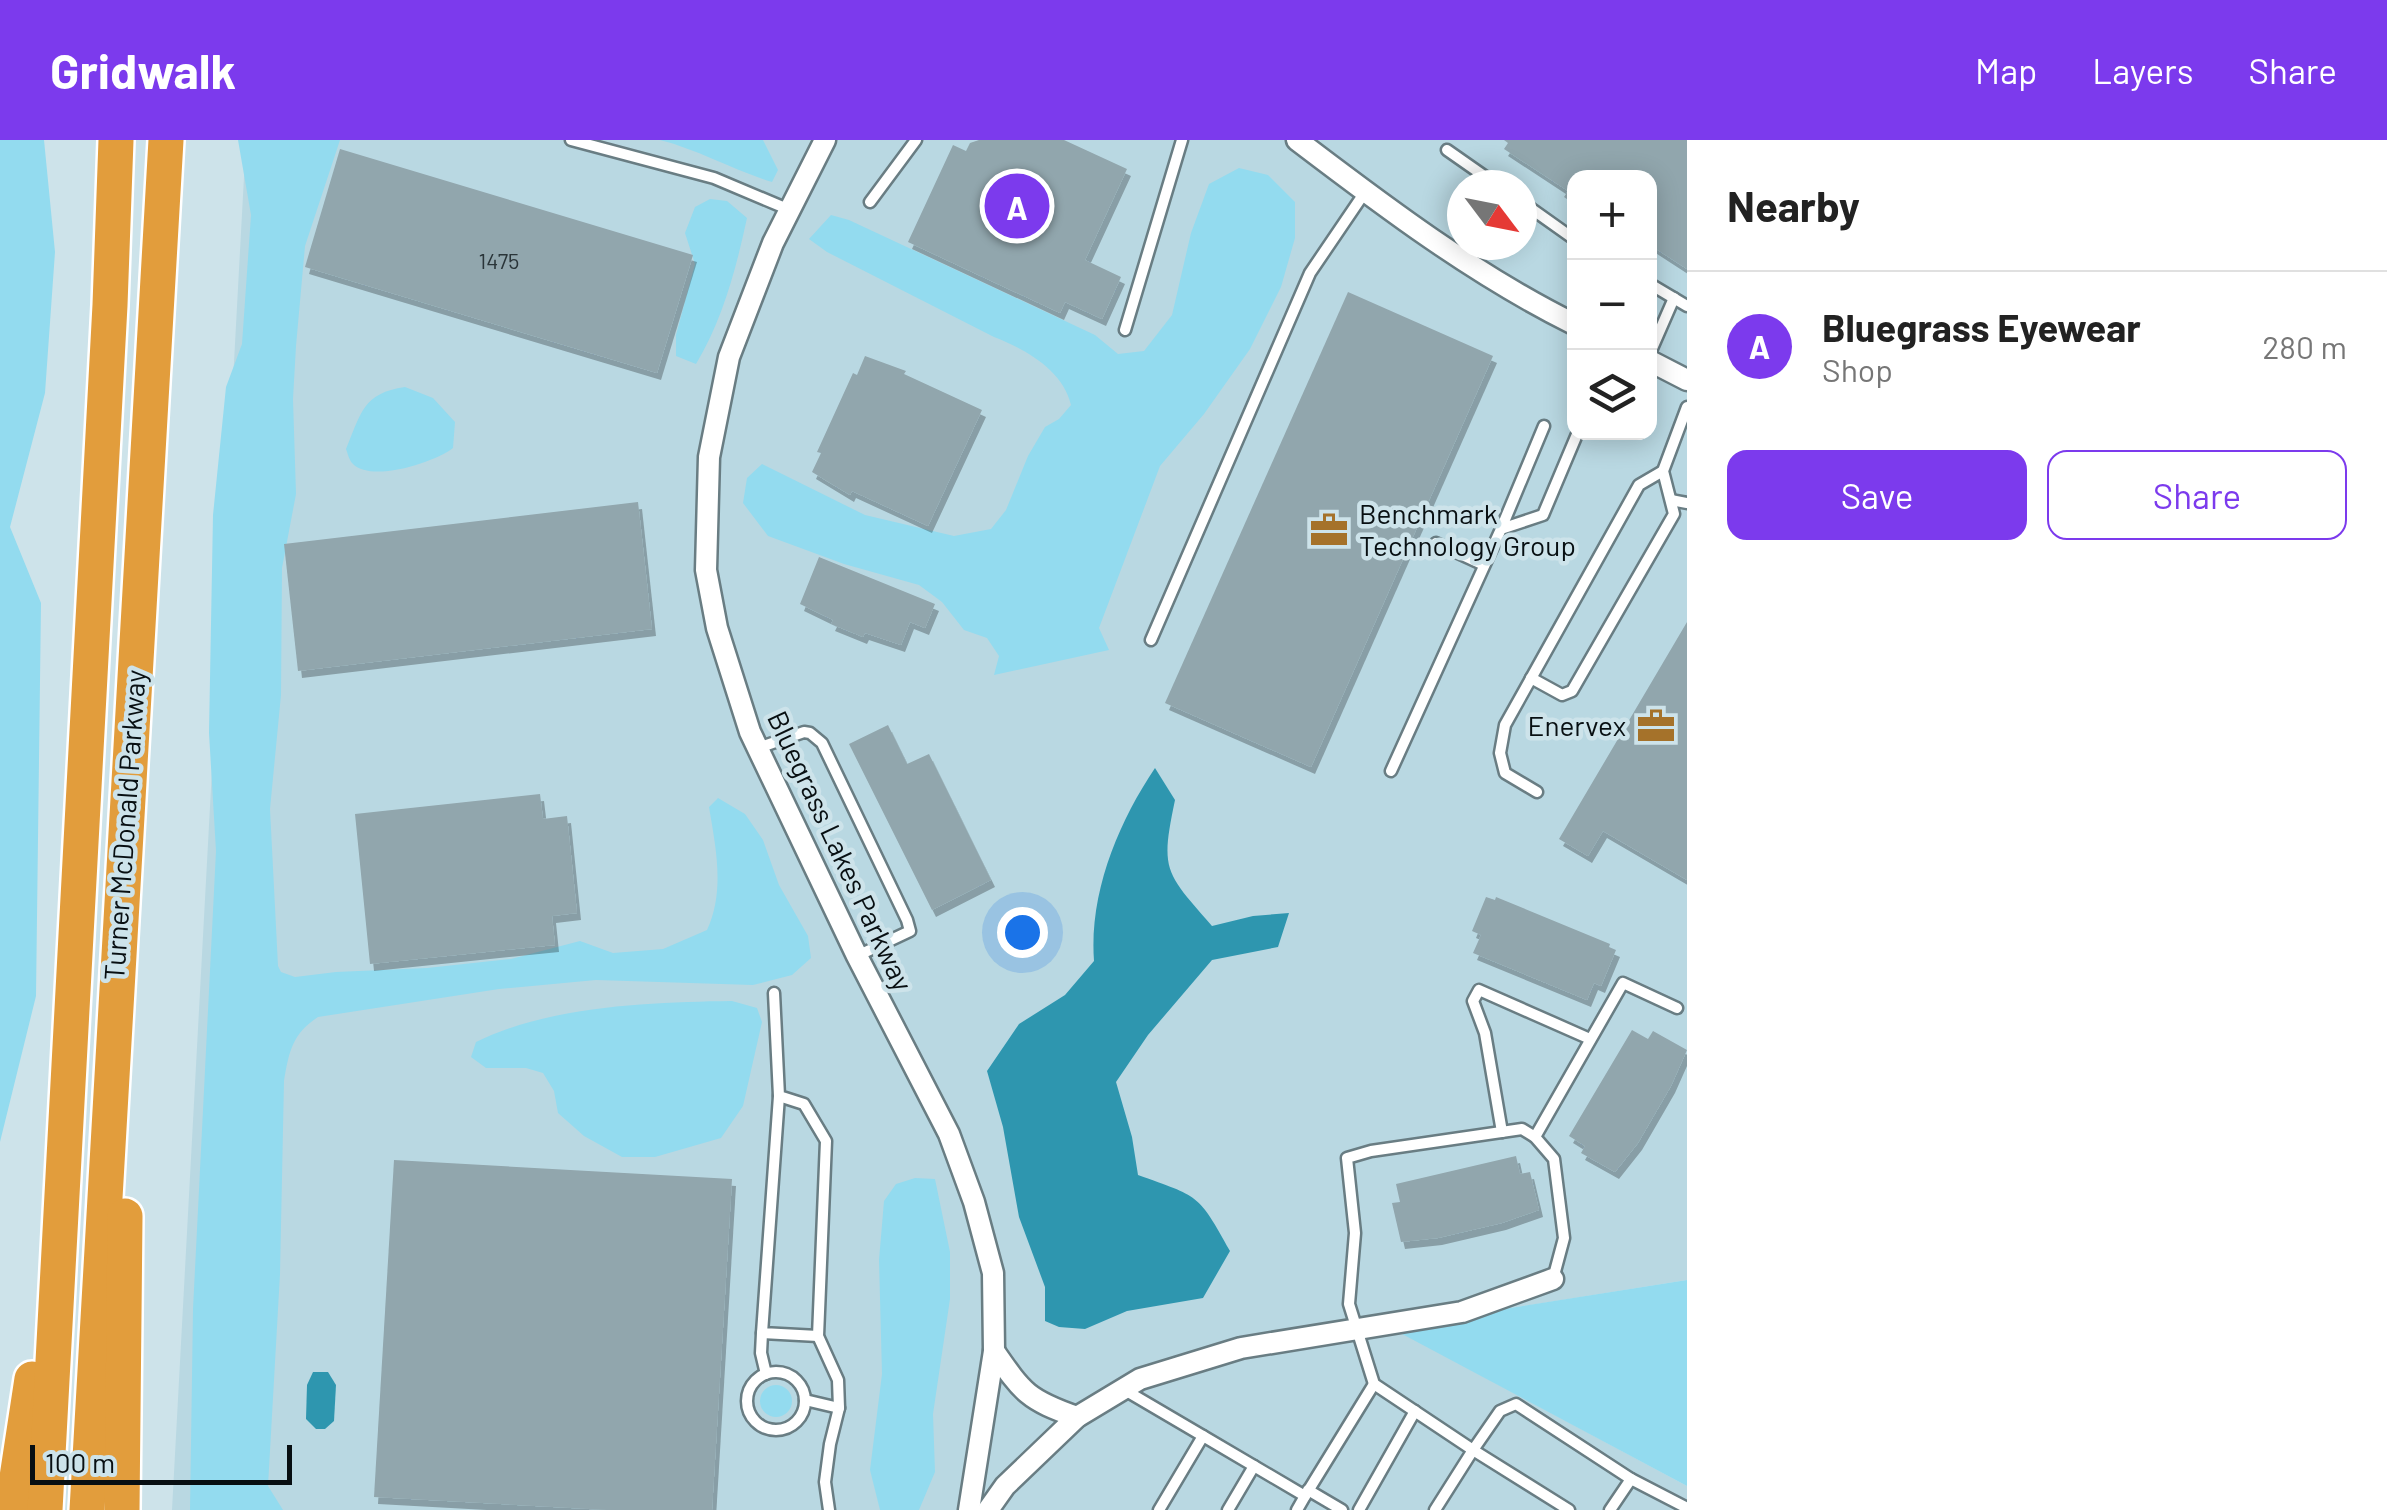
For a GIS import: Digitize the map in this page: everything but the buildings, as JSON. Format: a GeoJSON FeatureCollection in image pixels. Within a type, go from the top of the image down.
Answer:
{"type":"FeatureCollection","features":[{"type":"Feature","properties":{"kind":"highway","name":"Turner McDonald Parkway"},"geometry":{"type":"LineString","coordinates":[[45,1510],[116,140]]}},
{"type":"Feature","properties":{"kind":"highway","name":"Turner McDonald Parkway"},"geometry":{"type":"LineString","coordinates":[[87,1510],[166,140]]}},
{"type":"Feature","properties":{"kind":"highway"},"geometry":{"type":"LineString","coordinates":[[122,1510],[128,766]]}},
{"type":"Feature","properties":{"kind":"highway"},"geometry":{"type":"LineString","coordinates":[[12,1510],[62,1180]]}},
{"type":"Feature","properties":{"kind":"street"},"geometry":{"type":"LineString","coordinates":[[1297,140],[1365,192],[1499,282],[1567,320]]}},
{"type":"Feature","properties":{"kind":"street","name":"Bluegrass Lakes Parkway"},"geometry":{"type":"LineString","coordinates":[[820,141],[766,259],[729,357],[709,457],[706,570],[717,628],[757,748],[950,1134],[974,1202],[993,1273],[994,1351],[969,1510]]}},
{"type":"Feature","properties":{"kind":"street"},"geometry":{"type":"LineString","coordinates":[[1657,365],[1687,380]]}},
{"type":"Feature","properties":{"kind":"street"},"geometry":{"type":"LineString","coordinates":[[988,1510],[1017,1474],[1077,1418],[1140,1378],[1241,1348],[1462,1312],[1553,1279]]}},
{"type":"Feature","properties":{"kind":"street"},"geometry":{"type":"LineString","coordinates":[[994,1351],[1026,1395],[1077,1418]]}},
{"type":"Feature","properties":{"kind":"lane"},"geometry":{"type":"LineString","coordinates":[[570,140],[714,178],[790,210]]}},
{"type":"Feature","properties":{"kind":"lane"},"geometry":{"type":"LineString","coordinates":[[870,202],[916,140]]}},
{"type":"Feature","properties":{"kind":"lane"},"geometry":{"type":"LineString","coordinates":[[1125,330],[1182,140]]}},
{"type":"Feature","properties":{"kind":"lane"},"geometry":{"type":"LineString","coordinates":[[1447,150],[1476,170]]}},
{"type":"Feature","properties":{"kind":"lane"},"geometry":{"type":"LineString","coordinates":[[1151,640],[1310,274],[1365,192]]}},
{"type":"Feature","properties":{"kind":"lane"},"geometry":{"type":"LineString","coordinates":[[1537,213],[1567,234]]}},
{"type":"Feature","properties":{"kind":"lane"},"geometry":{"type":"LineString","coordinates":[[1657,288],[1687,306]]}},
{"type":"Feature","properties":{"kind":"lane"},"geometry":{"type":"LineString","coordinates":[[1651,350],[1674,298]]}},
{"type":"Feature","properties":{"kind":"lane"},"geometry":{"type":"LineString","coordinates":[[1531,678],[1562,695],[1572,691],[1674,514],[1663,471],[1687,407]]}},
{"type":"Feature","properties":{"kind":"lane"},"geometry":{"type":"LineString","coordinates":[[1392,772],[1544,426]]}},
{"type":"Feature","properties":{"kind":"lane"},"geometry":{"type":"LineString","coordinates":[[1500,529],[1543,515],[1575,440]]}},
{"type":"Feature","properties":{"kind":"lane"},"geometry":{"type":"LineString","coordinates":[[1537,792],[1505,773],[1500,753],[1505,724],[1639,485],[1663,471]]}},
{"type":"Feature","properties":{"kind":"lane"},"geometry":{"type":"LineString","coordinates":[[1671,500],[1687,504]]}},
{"type":"Feature","properties":{"kind":"lane"},"geometry":{"type":"LineString","coordinates":[[1436,544],[1484,565]]}},
{"type":"Feature","properties":{"kind":"lane"},"geometry":{"type":"LineString","coordinates":[[757,748],[804,732],[822,742],[910,931],[858,956]]}},
{"type":"Feature","properties":{"kind":"lane"},"geometry":{"type":"LineString","coordinates":[[1535,1137],[1623,983],[1676,1008]]}},
{"type":"Feature","properties":{"kind":"lane"},"geometry":{"type":"LineString","coordinates":[[1502,1132],[1484,1033],[1473,1001],[1479,990],[1590,1038]]}},
{"type":"Feature","properties":{"kind":"lane"},"geometry":{"type":"LineString","coordinates":[[766,1374],[762,1333],[780,1096],[774,993]]}},
{"type":"Feature","properties":{"kind":"lane"},"geometry":{"type":"LineString","coordinates":[[780,1096],[804,1104],[826,1142],[818,1336],[838,1380],[839,1408],[825,1482],[828,1510]]}},
{"type":"Feature","properties":{"kind":"lane"},"geometry":{"type":"LineString","coordinates":[[1553,1279],[1564,1238],[1554,1160],[1535,1137],[1522,1129],[1347,1158],[1355,1233],[1349,1304],[1374,1384],[1569,1510]]}},
{"type":"Feature","properties":{"kind":"lane"},"geometry":{"type":"LineString","coordinates":[[762,1333],[818,1336]]}},
{"type":"Feature","properties":{"kind":"lane"},"geometry":{"type":"LineString","coordinates":[[775,1372],[792,1377],[805,1400],[804,1410],[792,1425],[773,1430],[756,1422],[747,1405],[758,1378],[775,1372]]}},
{"type":"Feature","properties":{"kind":"lane"},"geometry":{"type":"LineString","coordinates":[[1297,1510],[1374,1384]]}},
{"type":"Feature","properties":{"kind":"lane"},"geometry":{"type":"LineString","coordinates":[[1124,1389],[1254,1466],[1342,1510]]}},
{"type":"Feature","properties":{"kind":"lane"},"geometry":{"type":"LineString","coordinates":[[805,1400],[839,1408]]}},
{"type":"Feature","properties":{"kind":"lane"},"geometry":{"type":"LineString","coordinates":[[1435,1510],[1500,1411],[1516,1404],[1630,1479],[1687,1508]]}},
{"type":"Feature","properties":{"kind":"lane"},"geometry":{"type":"LineString","coordinates":[[1359,1510],[1415,1411]]}},
{"type":"Feature","properties":{"kind":"lane"},"geometry":{"type":"LineString","coordinates":[[1159,1510],[1203,1436]]}},
{"type":"Feature","properties":{"kind":"lane"},"geometry":{"type":"LineString","coordinates":[[1228,1510],[1254,1466]]}},
{"type":"Feature","properties":{"kind":"lane"},"geometry":{"type":"LineString","coordinates":[[1610,1510],[1630,1479]]}},
{"type":"Feature","properties":{"kind":"shaded area"},"geometry":{"type":"Polygon","coordinates":[[[0,140],[44,140],[55,252],[45,393],[10,527],[41,603],[36,996],[0,1142],[0,140]]]}},
{"type":"Feature","properties":{"kind":"shaded area"},"geometry":{"type":"Polygon","coordinates":[[[238,140],[340,140],[305,246],[296,346],[296,494],[282,568],[281,695],[270,809],[281,972],[295,977],[427,968],[511,959],[580,941],[613,953],[663,949],[707,930],[713,915],[717,870],[709,807],[718,798],[745,814],[763,840],[779,885],[808,936],[811,958],[792,975],[753,985],[596,980],[499,989],[318,1017],[309,1023],[293,1044],[284,1081],[280,1274],[268,1486],[283,1510],[190,1510],[193,1309],[216,851],[209,733],[213,515],[226,387],[242,344],[251,215],[238,140]]]}},
{"type":"Feature","properties":{"kind":"shaded area"},"geometry":{"type":"Polygon","coordinates":[[[246,140],[1687,140],[1687,1280],[1391,1327],[1687,1486],[1687,1510],[172,1510],[246,140]]]}},
{"type":"Feature","properties":{"kind":"shaded area"},"geometry":{"type":"Polygon","coordinates":[[[660,140],[763,140],[778,170],[772,182],[660,140]]]}},
{"type":"Feature","properties":{"kind":"shaded area"},"geometry":{"type":"Polygon","coordinates":[[[1239,168],[1268,175],[1295,202],[1295,238],[1281,287],[1250,349],[1204,414],[1160,466],[1099,628],[1109,650],[994,675],[999,656],[987,638],[964,630],[942,602],[919,585],[844,564],[768,536],[743,503],[747,478],[762,464],[865,515],[954,536],[991,529],[1006,510],[1028,456],[1045,427],[1071,405],[1060,381],[1030,355],[827,252],[809,239],[831,215],[1095,335],[1118,354],[1144,351],[1172,315],[1191,233],[1209,184],[1239,168]]]}},
{"type":"Feature","properties":{"kind":"shaded area"},"geometry":{"type":"Polygon","coordinates":[[[710,199],[727,201],[747,218],[728,293],[696,364],[676,356],[676,335],[695,264],[685,233],[695,207],[710,199]]]}},
{"type":"Feature","properties":{"kind":"shaded area"},"geometry":{"type":"Polygon","coordinates":[[[405,387],[433,398],[455,422],[453,448],[418,464],[388,471],[362,469],[353,464],[346,449],[365,407],[380,394],[405,387]]]}},
{"type":"Feature","properties":{"kind":"shaded area"},"geometry":{"type":"Polygon","coordinates":[[[1155,768],[1175,800],[1168,842],[1170,869],[1184,894],[1212,926],[1253,916],[1289,913],[1278,947],[1212,960],[1148,1035],[1116,1082],[1138,1175],[1195,1200],[1211,1218],[1230,1251],[1203,1298],[1127,1311],[1085,1329],[1059,1327],[1045,1321],[1045,1287],[1019,1217],[1003,1127],[987,1071],[1019,1024],[1065,995],[1094,961],[1101,885],[1118,835],[1155,768]]]}},
{"type":"Feature","properties":{"kind":"shaded area"},"geometry":{"type":"Polygon","coordinates":[[[732,1001],[757,1008],[762,1022],[743,1106],[721,1138],[655,1157],[622,1157],[584,1136],[558,1113],[554,1091],[543,1073],[526,1068],[486,1068],[471,1057],[476,1042],[504,1030],[568,1013],[635,1005],[732,1001]]]}},
{"type":"Feature","properties":{"kind":"shaded area"},"geometry":{"type":"Polygon","coordinates":[[[915,1178],[935,1179],[950,1252],[950,1299],[933,1414],[935,1472],[919,1510],[880,1510],[870,1470],[882,1374],[879,1260],[884,1201],[896,1184],[915,1178]]]}},
{"type":"Feature","properties":{"kind":"shaded area"},"geometry":{"type":"Polygon","coordinates":[[[1687,1280],[1687,1486],[1389,1327],[1687,1280]]]}},
{"type":"Feature","properties":{"kind":"shaded area"},"geometry":{"type":"Polygon","coordinates":[[[313,1372],[328,1372],[336,1385],[334,1421],[325,1429],[316,1429],[306,1419],[307,1385],[313,1372]]]}},
{"type":"Feature","properties":{"kind":"shaded area"},"geometry":{"type":"Polygon","coordinates":[[[776,1385],[787,1390],[792,1401],[787,1412],[776,1417],[765,1412],[760,1401],[765,1390],[776,1385]]]}},
{"type":"Feature","properties":{"kind":"place","name":"Bluegrass Eyewear"},"geometry":{"type":"Point","coordinates":[1017,206]}},
{"type":"Feature","properties":{"kind":"place","name":"Benchmark Technology Group"},"geometry":{"type":"Point","coordinates":[1329,530]}},
{"type":"Feature","properties":{"kind":"place","name":"Enervex"},"geometry":{"type":"Point","coordinates":[1656,726]}}]}
